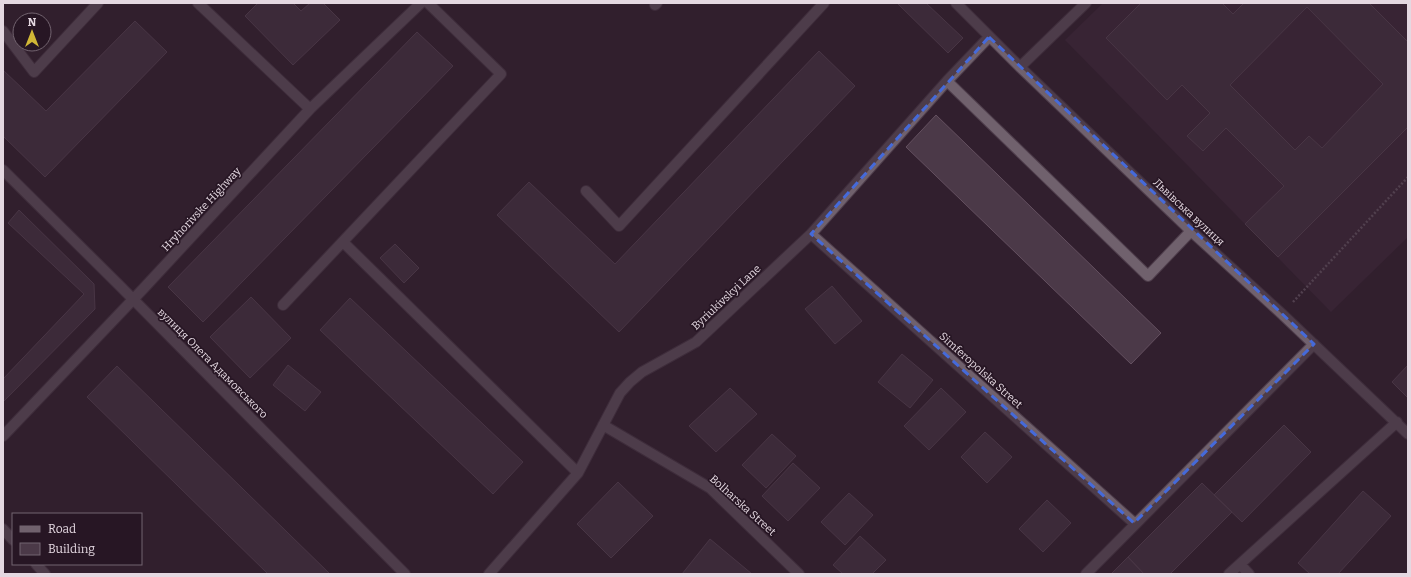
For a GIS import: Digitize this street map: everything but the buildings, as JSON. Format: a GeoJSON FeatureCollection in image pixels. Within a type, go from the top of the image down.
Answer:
{"type":"FeatureCollection","features":[{"type":"Feature","properties":{"kind":"street"},"geometry":{"type":"LineString","coordinates":[[3,31],[34,72],[98,3]]}},
{"type":"Feature","properties":{"kind":"street"},"geometry":{"type":"LineString","coordinates":[[198,3],[310,109]]}},
{"type":"Feature","properties":{"kind":"street","name":"Hryhorivske Highway"},"geometry":{"type":"LineString","coordinates":[[3,436],[310,109],[420,3]]}},
{"type":"Feature","properties":{"kind":"street"},"geometry":{"type":"LineString","coordinates":[[283,305],[502,74],[428,3]]}},
{"type":"Feature","properties":{"kind":"street"},"geometry":{"type":"LineString","coordinates":[[586,191],[619,226],[824,3]]}},
{"type":"Feature","properties":{"kind":"street","name":"Львівська вулиця"},"geometry":{"type":"LineString","coordinates":[[956,3],[989,37],[1191,231],[1282,314],[1408,434]]}},
{"type":"Feature","properties":{"kind":"street"},"geometry":{"type":"LineString","coordinates":[[1020,67],[1086,3]]}},
{"type":"Feature","properties":{"kind":"street","name":"Byriukivskyi Lane"},"geometry":{"type":"LineString","coordinates":[[489,574],[578,473],[620,393],[630,382],[642,372],[696,342],[811,234],[947,81],[989,37]]}},
{"type":"Feature","properties":{"kind":"street"},"geometry":{"type":"LineString","coordinates":[[947,81],[1148,276],[1191,231]]}},
{"type":"Feature","properties":{"kind":"street","name":"вулиця Олега Адамовського"},"geometry":{"type":"LineString","coordinates":[[3,170],[405,574]]}},
{"type":"Feature","properties":{"kind":"street","name":"Simferopolska Street"},"geometry":{"type":"LineString","coordinates":[[811,234],[1134,523]]}},
{"type":"Feature","properties":{"kind":"street"},"geometry":{"type":"LineString","coordinates":[[343,242],[578,473]]}},
{"type":"Feature","properties":{"kind":"street"},"geometry":{"type":"LineString","coordinates":[[1086,574],[1134,523],[1314,344]]}},
{"type":"Feature","properties":{"kind":"street"},"geometry":{"type":"LineString","coordinates":[[1229,574],[1397,422]]}},
{"type":"Feature","properties":{"kind":"street","name":"Bolharska Street"},"geometry":{"type":"LineString","coordinates":[[603,425],[710,488],[799,574]]}},
{"type":"Feature","properties":{"kind":"street"},"geometry":{"type":"LineString","coordinates":[[3,529],[12,539]]}},
{"type":"Feature","properties":{"kind":"street"},"geometry":{"type":"LineString","coordinates":[[1240,564],[1249,574]]}},
{"type":"Feature","properties":{"kind":"street"},"geometry":{"type":"LineString","coordinates":[[37,565],[45,574]]}},
{"type":"Feature","properties":{"kind":"path"},"geometry":{"type":"LineString","coordinates":[[1282,314],[1408,177]]}},
{"type":"Feature","properties":{"kind":"highlighted area"},"geometry":{"type":"Polygon","coordinates":[[[989,37],[1314,344],[1134,523],[811,234],[989,37]]]}},
{"type":"Feature","properties":{"kind":"shaded area"},"geometry":{"type":"Polygon","coordinates":[[[1103,3],[1408,3],[1408,237],[1331,312],[1065,40],[1103,3]]]}}]}
